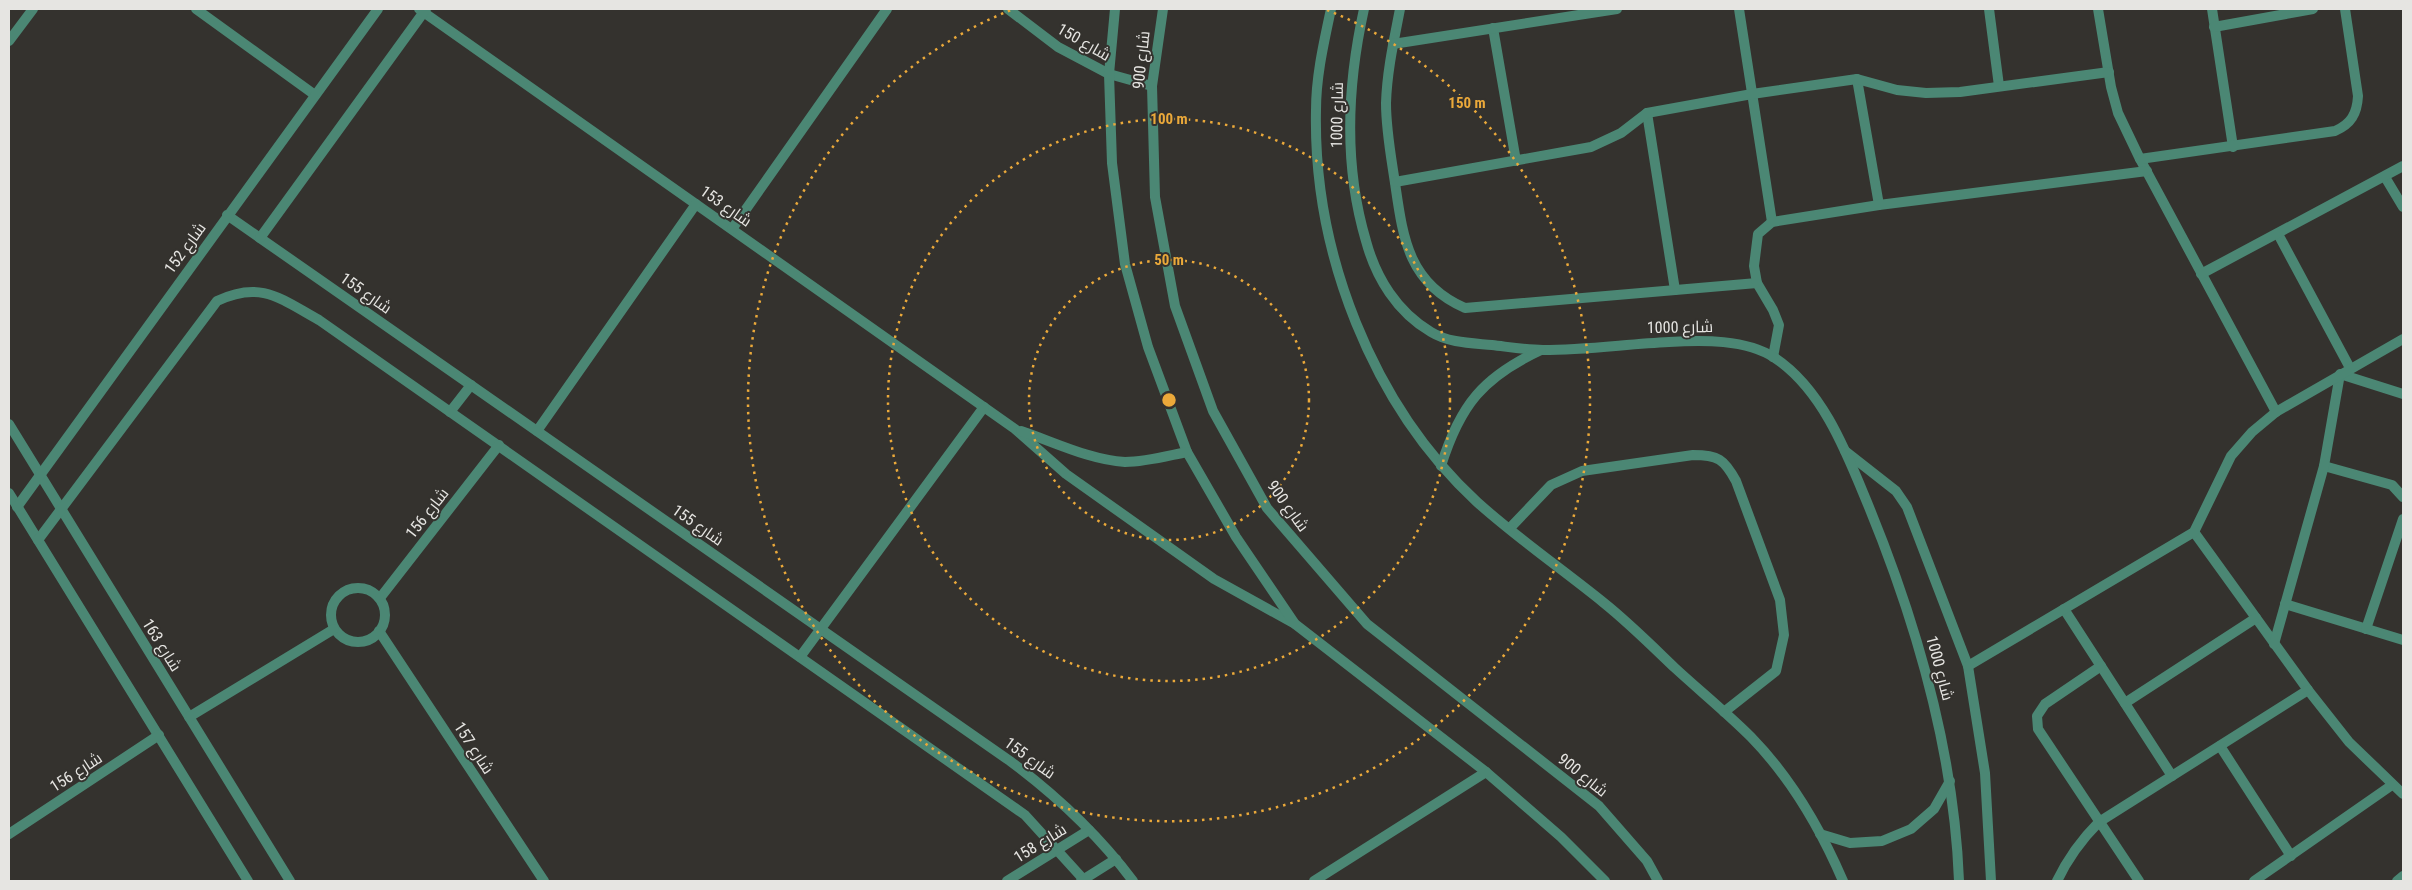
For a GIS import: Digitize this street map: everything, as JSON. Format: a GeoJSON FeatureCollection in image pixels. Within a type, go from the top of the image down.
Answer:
{"type":"FeatureCollection","features":[{"type":"Feature","properties":{"kind":"street"},"geometry":{"type":"LineString","coordinates":[[9,41],[33,9]]}},
{"type":"Feature","properties":{"kind":"street"},"geometry":{"type":"LineString","coordinates":[[196,9],[315,96]]}},
{"type":"Feature","properties":{"kind":"street","name":"شارع 152"},"geometry":{"type":"LineString","coordinates":[[17,507],[378,9]]}},
{"type":"Feature","properties":{"kind":"street"},"geometry":{"type":"LineString","coordinates":[[732,229],[887,9]]}},
{"type":"Feature","properties":{"kind":"street","name":"شارع 150"},"geometry":{"type":"LineString","coordinates":[[1008,9],[1058,47],[1109,74],[1152,86]]}},
{"type":"Feature","properties":{"kind":"street","name":"شارع 900"},"geometry":{"type":"LineString","coordinates":[[1115,9],[1109,74],[1112,163],[1126,264],[1148,348],[1187,452],[1236,537],[1295,624],[1486,772],[1561,837],[1605,881]]}},
{"type":"Feature","properties":{"kind":"street","name":"شارع 900"},"geometry":{"type":"LineString","coordinates":[[1162,9],[1152,86],[1155,197],[1175,306],[1213,411],[1267,508],[1366,624],[1599,806],[1647,861],[1658,881]]}},
{"type":"Feature","properties":{"kind":"street","name":"شارع 1000"},"geometry":{"type":"LineString","coordinates":[[1331,9],[1321,58],[1316,108],[1317,153],[1321,188],[1334,256],[1353,313],[1372,356],[1404,415],[1442,466],[1478,503],[1608,606],[1752,738],[1783,775],[1820,834],[1844,881]]}},
{"type":"Feature","properties":{"kind":"street","name":"شارع 1000"},"geometry":{"type":"LineString","coordinates":[[1364,9],[1355,52],[1350,100],[1350,145],[1358,213],[1370,258],[1398,306],[1431,332],[1456,342],[1542,350],[1706,340],[1723,341],[1773,357],[1798,379],[1818,404],[1845,451],[1880,532],[1915,634],[1936,712],[1950,781],[1957,837],[1958,881]]}},
{"type":"Feature","properties":{"kind":"street"},"geometry":{"type":"LineString","coordinates":[[1400,9],[1393,44],[1386,103],[1387,133],[1401,229],[1412,260],[1432,288],[1445,299],[1465,308],[1758,283]]}},
{"type":"Feature","properties":{"kind":"street"},"geometry":{"type":"LineString","coordinates":[[1393,44],[1617,9]]}},
{"type":"Feature","properties":{"kind":"street"},"geometry":{"type":"LineString","coordinates":[[1739,9],[1772,222]]}},
{"type":"Feature","properties":{"kind":"street"},"geometry":{"type":"LineString","coordinates":[[1989,9],[1999,86]]}},
{"type":"Feature","properties":{"kind":"street"},"geometry":{"type":"LineString","coordinates":[[2098,9],[2118,113],[2140,159],[2276,412]]}},
{"type":"Feature","properties":{"kind":"street"},"geometry":{"type":"LineString","coordinates":[[2212,9],[2232,147]]}},
{"type":"Feature","properties":{"kind":"street"},"geometry":{"type":"LineString","coordinates":[[2214,27],[2313,9]]}},
{"type":"Feature","properties":{"kind":"street"},"geometry":{"type":"LineString","coordinates":[[2140,159],[2335,131],[2345,127],[2353,118],[2358,108],[2358,96],[2345,9]]}},
{"type":"Feature","properties":{"kind":"street"},"geometry":{"type":"LineString","coordinates":[[260,238],[423,10]]}},
{"type":"Feature","properties":{"kind":"street","name":"شارع 153"},"geometry":{"type":"LineString","coordinates":[[423,10],[1015,429]]}},
{"type":"Feature","properties":{"kind":"street"},"geometry":{"type":"LineString","coordinates":[[1493,28],[1516,161]]}},
{"type":"Feature","properties":{"kind":"street"},"geometry":{"type":"LineString","coordinates":[[1395,182],[1591,147],[1620,133],[1648,113],[1752,94],[1857,79],[1897,90],[1926,93],[2109,72]]}},
{"type":"Feature","properties":{"kind":"street"},"geometry":{"type":"LineString","coordinates":[[1857,79],[1879,205]]}},
{"type":"Feature","properties":{"kind":"street"},"geometry":{"type":"LineString","coordinates":[[1648,113],[1675,290]]}},
{"type":"Feature","properties":{"kind":"street"},"geometry":{"type":"LineString","coordinates":[[2201,274],[2403,166]]}},
{"type":"Feature","properties":{"kind":"street"},"geometry":{"type":"LineString","coordinates":[[1773,357],[1779,325],[1758,283],[1754,266],[1758,234],[1772,222],[1879,205],[2147,171]]}},
{"type":"Feature","properties":{"kind":"street"},"geometry":{"type":"LineString","coordinates":[[2385,177],[2403,207]]}},
{"type":"Feature","properties":{"kind":"street"},"geometry":{"type":"LineString","coordinates":[[537,431],[696,204]]}},
{"type":"Feature","properties":{"kind":"street","name":"شارع 155"},"geometry":{"type":"LineString","coordinates":[[227,215],[821,628],[1052,792],[1116,858],[1133,881]]}},
{"type":"Feature","properties":{"kind":"street"},"geometry":{"type":"LineString","coordinates":[[2274,644],[2324,466],[2345,371],[2278,234]]}},
{"type":"Feature","properties":{"kind":"street"},"geometry":{"type":"LineString","coordinates":[[38,540],[217,301],[236,292],[257,292],[278,298],[318,320],[1025,815],[1083,881],[1116,858]]}},
{"type":"Feature","properties":{"kind":"street"},"geometry":{"type":"LineString","coordinates":[[1968,666],[2194,532],[2231,456],[2252,432],[2276,412],[2403,339]]}},
{"type":"Feature","properties":{"kind":"street"},"geometry":{"type":"LineString","coordinates":[[1442,466],[1451,435],[1471,401],[1487,383],[1513,363],[1542,350]]}},
{"type":"Feature","properties":{"kind":"street"},"geometry":{"type":"LineString","coordinates":[[2345,371],[2403,394]]}},
{"type":"Feature","properties":{"kind":"street"},"geometry":{"type":"LineString","coordinates":[[450,412],[471,385]]}},
{"type":"Feature","properties":{"kind":"street"},"geometry":{"type":"LineString","coordinates":[[800,657],[984,407]]}},
{"type":"Feature","properties":{"kind":"street","name":"شارع 163"},"geometry":{"type":"LineString","coordinates":[[9,424],[290,881]]}},
{"type":"Feature","properties":{"kind":"street"},"geometry":{"type":"LineString","coordinates":[[1015,429],[1108,460],[1127,462],[1187,452]]}},
{"type":"Feature","properties":{"kind":"street"},"geometry":{"type":"LineString","coordinates":[[1015,429],[1066,474],[1214,579],[1295,624]]}},
{"type":"Feature","properties":{"kind":"street","name":"شارع 156"},"geometry":{"type":"LineString","coordinates":[[380,598],[498,445]]}},
{"type":"Feature","properties":{"kind":"street"},"geometry":{"type":"LineString","coordinates":[[1845,451],[1896,491],[1907,506],[1968,666],[1985,773],[1991,881]]}},
{"type":"Feature","properties":{"kind":"street"},"geometry":{"type":"LineString","coordinates":[[1510,528],[1551,485],[1582,471],[1693,455],[1712,455],[1727,464],[1736,481],[1780,600],[1784,636],[1776,671],[1724,712]]}},
{"type":"Feature","properties":{"kind":"street"},"geometry":{"type":"LineString","coordinates":[[2324,466],[2392,485],[2403,497]]}},
{"type":"Feature","properties":{"kind":"street"},"geometry":{"type":"LineString","coordinates":[[9,493],[248,881]]}},
{"type":"Feature","properties":{"kind":"street"},"geometry":{"type":"LineString","coordinates":[[2366,629],[2401,532],[2403,519]]}},
{"type":"Feature","properties":{"kind":"street"},"geometry":{"type":"LineString","coordinates":[[2194,532],[2274,644],[2349,742],[2403,794]]}},
{"type":"Feature","properties":{"kind":"street"},"geometry":{"type":"LineString","coordinates":[[350,588],[367,588],[380,598],[385,609],[384,621],[379,631],[369,640],[356,642],[343,638],[334,628],[330,612],[336,597],[350,588]]}},
{"type":"Feature","properties":{"kind":"street"},"geometry":{"type":"LineString","coordinates":[[2285,604],[2403,640]]}},
{"type":"Feature","properties":{"kind":"street"},"geometry":{"type":"LineString","coordinates":[[2064,609],[2172,776]]}},
{"type":"Feature","properties":{"kind":"street"},"geometry":{"type":"LineString","coordinates":[[2125,703],[2256,618]]}},
{"type":"Feature","properties":{"kind":"street"},"geometry":{"type":"LineString","coordinates":[[189,717],[334,628]]}},
{"type":"Feature","properties":{"kind":"street","name":"شارع 157"},"geometry":{"type":"LineString","coordinates":[[379,631],[544,881]]}},
{"type":"Feature","properties":{"kind":"street"},"geometry":{"type":"LineString","coordinates":[[2101,666],[2045,704],[2037,716],[2038,729],[2139,881]]}},
{"type":"Feature","properties":{"kind":"street"},"geometry":{"type":"LineString","coordinates":[[2057,881],[2067,860],[2099,822],[2308,690]]}},
{"type":"Feature","properties":{"kind":"street","name":"شارع 156"},"geometry":{"type":"LineString","coordinates":[[9,834],[159,735]]}},
{"type":"Feature","properties":{"kind":"street"},"geometry":{"type":"LineString","coordinates":[[2220,746],[2291,856]]}},
{"type":"Feature","properties":{"kind":"street"},"geometry":{"type":"LineString","coordinates":[[1314,881],[1486,772]]}},
{"type":"Feature","properties":{"kind":"street"},"geometry":{"type":"LineString","coordinates":[[1820,834],[1850,843],[1882,841],[1911,829],[1934,809],[1950,781]]}},
{"type":"Feature","properties":{"kind":"street"},"geometry":{"type":"LineString","coordinates":[[2254,881],[2392,785]]}},
{"type":"Feature","properties":{"kind":"street","name":"شارع 158"},"geometry":{"type":"LineString","coordinates":[[1007,881],[1089,830]]}},
{"type":"Feature","properties":{"kind":"street"},"geometry":{"type":"LineString","coordinates":[[2397,881],[2403,876]]}}]}
